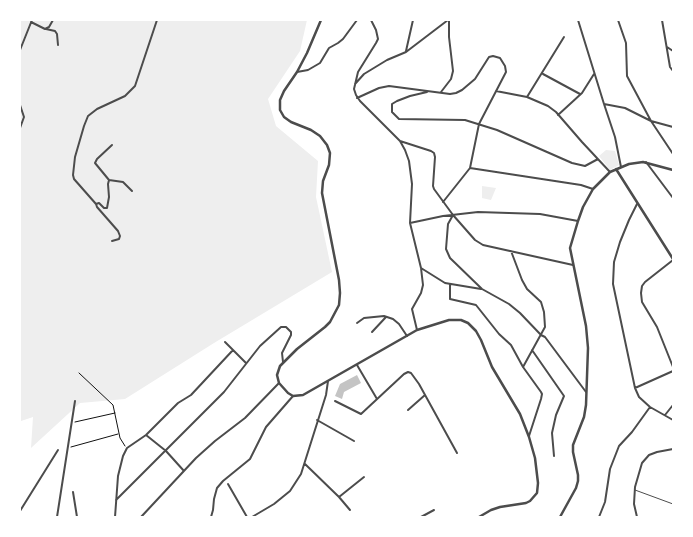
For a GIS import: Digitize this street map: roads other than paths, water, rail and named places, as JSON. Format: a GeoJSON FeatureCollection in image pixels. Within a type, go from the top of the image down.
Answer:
{"type":"FeatureCollection","features":[{"type":"Feature","properties":{"kind":"street"},"geometry":{"type":"LineString","coordinates":[[45,29],[49,27],[53,20]]}},
{"type":"Feature","properties":{"kind":"street"},"geometry":{"type":"LineString","coordinates":[[112,241],[120,239],[118,231],[74,178],[75,157],[88,116],[97,109],[125,96],[135,86],[156,20]]}},
{"type":"Feature","properties":{"kind":"street"},"geometry":{"type":"LineString","coordinates":[[320,20],[307,53],[297,72],[284,91],[280,100],[280,110],[284,118],[311,130],[320,136],[327,145],[330,153],[323,181],[322,194],[339,280],[339,305],[330,322],[283,362],[277,376],[279,383],[288,393],[293,396],[303,395],[417,330],[449,320],[461,320],[468,323],[476,331],[492,367],[520,414],[535,458],[538,483],[537,493],[534,498],[526,503],[495,509],[479,517]]}},
{"type":"Feature","properties":{"kind":"street"},"geometry":{"type":"LineString","coordinates":[[297,72],[308,70],[320,63],[329,48],[338,43],[357,20]]}},
{"type":"Feature","properties":{"kind":"street"},"geometry":{"type":"LineString","coordinates":[[370,20],[376,30],[378,39],[358,72],[354,89],[357,98],[400,141],[405,150],[411,172],[412,184],[410,223],[424,285],[412,309],[417,330]]}},
{"type":"Feature","properties":{"kind":"street"},"geometry":{"type":"LineString","coordinates":[[406,52],[413,20]]}},
{"type":"Feature","properties":{"kind":"street"},"geometry":{"type":"LineString","coordinates":[[354,85],[364,74],[376,66],[406,52],[449,20]]}},
{"type":"Feature","properties":{"kind":"street"},"geometry":{"type":"LineString","coordinates":[[441,92],[451,79],[453,71],[449,37],[449,20]]}},
{"type":"Feature","properties":{"kind":"street"},"geometry":{"type":"LineString","coordinates":[[578,20],[615,137],[621,167]]}},
{"type":"Feature","properties":{"kind":"street"},"geometry":{"type":"LineString","coordinates":[[618,20],[626,43],[627,76],[651,121],[673,154]]}},
{"type":"Feature","properties":{"kind":"street"},"geometry":{"type":"LineString","coordinates":[[662,20],[670,67],[673,70]]}},
{"type":"Feature","properties":{"kind":"street"},"geometry":{"type":"LineString","coordinates":[[20,50],[32,21],[45,29],[55,31],[57,34],[58,45]]}},
{"type":"Feature","properties":{"kind":"street"},"geometry":{"type":"LineString","coordinates":[[527,97],[564,37]]}},
{"type":"Feature","properties":{"kind":"street"},"geometry":{"type":"LineString","coordinates":[[667,47],[673,51]]}},
{"type":"Feature","properties":{"kind":"street"},"geometry":{"type":"LineString","coordinates":[[357,98],[374,90],[389,86],[450,94],[462,90],[475,79],[489,57],[493,56],[500,58],[505,66],[506,72],[479,124],[470,168],[443,202]]}},
{"type":"Feature","properties":{"kind":"street"},"geometry":{"type":"LineString","coordinates":[[558,115],[580,94],[591,80],[594,73]]}},
{"type":"Feature","properties":{"kind":"street"},"geometry":{"type":"LineString","coordinates":[[542,74],[580,94]]}},
{"type":"Feature","properties":{"kind":"street"},"geometry":{"type":"LineString","coordinates":[[431,91],[396,101],[392,104],[392,112],[399,119],[466,120],[497,130],[572,163],[585,166],[598,159]]}},
{"type":"Feature","properties":{"kind":"street"},"geometry":{"type":"LineString","coordinates":[[496,92],[527,97],[548,106],[610,172]]}},
{"type":"Feature","properties":{"kind":"street"},"geometry":{"type":"LineString","coordinates":[[604,104],[625,108],[651,121],[673,127]]}},
{"type":"Feature","properties":{"kind":"street"},"geometry":{"type":"LineString","coordinates":[[20,105],[24,117],[20,128]]}},
{"type":"Feature","properties":{"kind":"street"},"geometry":{"type":"LineString","coordinates":[[400,141],[434,153],[436,156],[433,186],[453,215],[475,240],[483,245],[573,265]]}},
{"type":"Feature","properties":{"kind":"street"},"geometry":{"type":"LineString","coordinates":[[112,145],[97,159],[96,164],[109,180],[123,182],[132,191]]}},
{"type":"Feature","properties":{"kind":"street"},"geometry":{"type":"LineString","coordinates":[[560,517],[576,488],[578,481],[573,445],[584,417],[587,393],[588,348],[586,326],[570,245],[583,207],[593,189],[610,172],[637,162],[646,162],[673,170]]}},
{"type":"Feature","properties":{"kind":"street"},"geometry":{"type":"LineString","coordinates":[[646,162],[673,198]]}},
{"type":"Feature","properties":{"kind":"street"},"geometry":{"type":"LineString","coordinates":[[470,168],[581,185],[593,189]]}},
{"type":"Feature","properties":{"kind":"street"},"geometry":{"type":"LineString","coordinates":[[616,169],[673,260],[645,282],[642,286],[641,293],[642,302],[657,327],[673,365]]}},
{"type":"Feature","properties":{"kind":"street"},"geometry":{"type":"LineString","coordinates":[[96,204],[98,202],[104,208],[107,208],[109,197],[109,180]]}},
{"type":"Feature","properties":{"kind":"street"},"geometry":{"type":"LineString","coordinates":[[637,204],[620,242],[614,262],[613,284],[635,388],[640,396],[650,406],[673,420]]}},
{"type":"Feature","properties":{"kind":"street"},"geometry":{"type":"LineString","coordinates":[[410,223],[478,212],[540,214],[578,221]]}},
{"type":"Feature","properties":{"kind":"street"},"geometry":{"type":"LineString","coordinates":[[453,215],[448,224],[446,252],[450,258],[482,289],[515,308],[541,335],[545,337],[587,393]]}},
{"type":"Feature","properties":{"kind":"street"},"geometry":{"type":"LineString","coordinates":[[511,251],[522,280],[527,289],[541,302],[544,312],[545,327],[523,367]]}},
{"type":"Feature","properties":{"kind":"street"},"geometry":{"type":"LineString","coordinates":[[421,268],[443,282],[482,289]]}},
{"type":"Feature","properties":{"kind":"street"},"geometry":{"type":"LineString","coordinates":[[450,284],[450,299],[476,306],[499,334],[511,345],[523,367],[542,394],[529,437]]}},
{"type":"Feature","properties":{"kind":"street"},"geometry":{"type":"LineString","coordinates":[[357,323],[364,318],[386,317],[393,319],[399,324],[407,336]]}},
{"type":"Feature","properties":{"kind":"street"},"geometry":{"type":"LineString","coordinates":[[372,332],[386,317]]}},
{"type":"Feature","properties":{"kind":"street"},"geometry":{"type":"LineString","coordinates":[[116,500],[126,488],[166,451],[224,392],[260,346],[281,326],[286,327],[291,332],[291,335],[282,352],[283,362]]}},
{"type":"Feature","properties":{"kind":"street"},"geometry":{"type":"LineString","coordinates":[[225,342],[246,363]]}},
{"type":"Feature","properties":{"kind":"street"},"geometry":{"type":"LineString","coordinates":[[115,517],[119,470],[127,448],[146,435],[178,403],[191,395],[233,350]]}},
{"type":"Feature","properties":{"kind":"street"},"geometry":{"type":"LineString","coordinates":[[532,350],[564,396],[556,415],[552,433],[554,456]]}},
{"type":"Feature","properties":{"kind":"street"},"geometry":{"type":"LineString","coordinates":[[357,365],[377,399]]}},
{"type":"Feature","properties":{"kind":"street"},"geometry":{"type":"LineString","coordinates":[[635,388],[673,371]]}},
{"type":"Feature","properties":{"kind":"street"},"geometry":{"type":"LineString","coordinates":[[336,401],[361,414],[404,374],[408,372],[411,373],[457,453]]}},
{"type":"Feature","properties":{"kind":"street"},"geometry":{"type":"LineString","coordinates":[[252,517],[274,504],[290,492],[299,479],[326,395],[328,381]]}},
{"type":"Feature","properties":{"kind":"street"},"geometry":{"type":"LineString","coordinates":[[141,517],[215,441],[245,418],[279,383]]}},
{"type":"Feature","properties":{"kind":"street"},"geometry":{"type":"LineString","coordinates":[[408,410],[425,395]]}},
{"type":"Feature","properties":{"kind":"street"},"geometry":{"type":"LineString","coordinates":[[211,517],[217,488],[222,481],[250,460],[266,428],[293,396]]}},
{"type":"Feature","properties":{"kind":"street"},"geometry":{"type":"LineString","coordinates":[[57,517],[75,401]]}},
{"type":"Feature","properties":{"kind":"street"},"geometry":{"type":"LineString","coordinates":[[665,416],[673,405]]}},
{"type":"Feature","properties":{"kind":"street"},"geometry":{"type":"LineString","coordinates":[[599,517],[605,502],[610,469],[619,446],[632,432],[650,406]]}},
{"type":"Feature","properties":{"kind":"street"},"geometry":{"type":"LineString","coordinates":[[317,420],[354,441]]}},
{"type":"Feature","properties":{"kind":"street"},"geometry":{"type":"LineString","coordinates":[[146,435],[166,451],[185,471]]}},
{"type":"Feature","properties":{"kind":"street"},"geometry":{"type":"LineString","coordinates":[[637,517],[634,504],[634,489],[642,464],[650,455],[673,449]]}},
{"type":"Feature","properties":{"kind":"street"},"geometry":{"type":"LineString","coordinates":[[20,511],[58,450]]}},
{"type":"Feature","properties":{"kind":"street"},"geometry":{"type":"LineString","coordinates":[[305,464],[339,497],[350,510]]}},
{"type":"Feature","properties":{"kind":"street"},"geometry":{"type":"LineString","coordinates":[[339,497],[364,478]]}},
{"type":"Feature","properties":{"kind":"street"},"geometry":{"type":"LineString","coordinates":[[228,484],[247,517]]}},
{"type":"Feature","properties":{"kind":"street"},"geometry":{"type":"LineString","coordinates":[[74,492],[76,517]]}},
{"type":"Feature","properties":{"kind":"street"},"geometry":{"type":"LineString","coordinates":[[421,517],[434,510]]}},
{"type":"Feature","properties":{"kind":"lane"},"geometry":{"type":"LineString","coordinates":[[634,489],[673,504]]}}]}
